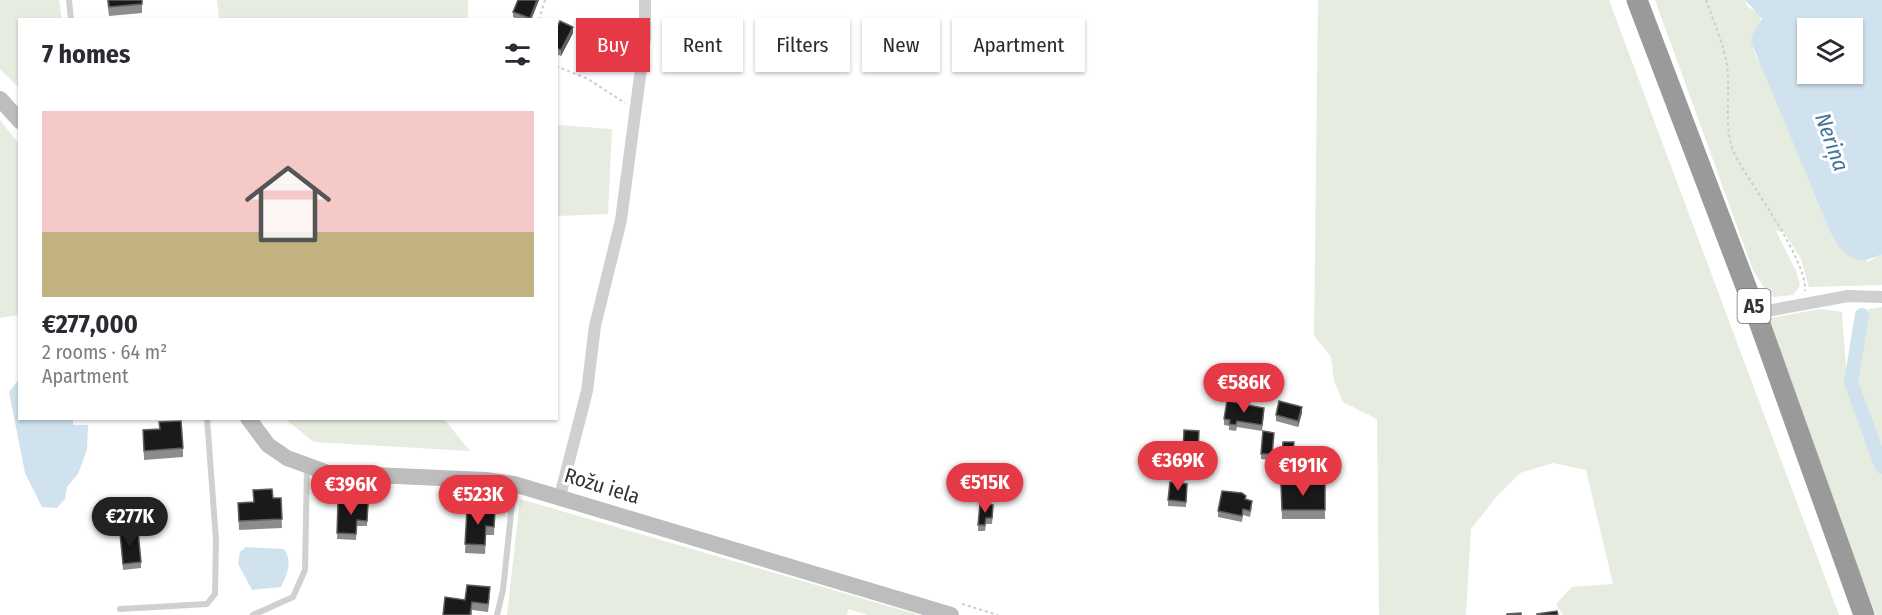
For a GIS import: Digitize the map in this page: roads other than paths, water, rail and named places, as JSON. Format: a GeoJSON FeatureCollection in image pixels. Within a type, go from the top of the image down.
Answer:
{"type":"FeatureCollection","features":[{"type":"Feature","properties":{"kind":"highway","name":"A5"},"geometry":{"type":"LineString","coordinates":[[1636,0],[1756,313],[1864,615]]}},
{"type":"Feature","properties":{"kind":"street"},"geometry":{"type":"LineString","coordinates":[[560,496],[587,391],[596,326],[621,220],[637,112],[645,38],[645,0]]}},
{"type":"Feature","properties":{"kind":"street"},"geometry":{"type":"LineString","coordinates":[[0,99],[18,120]]}},
{"type":"Feature","properties":{"kind":"street"},"geometry":{"type":"LineString","coordinates":[[1756,313],[1848,296],[1878,295]]}},
{"type":"Feature","properties":{"kind":"street","name":"Rožu iela"},"geometry":{"type":"LineString","coordinates":[[249,420],[268,445],[287,458],[328,473],[486,480],[514,484],[951,615]]}},
{"type":"Feature","properties":{"kind":"lane"},"geometry":{"type":"LineString","coordinates":[[69,0],[71,18]]}},
{"type":"Feature","properties":{"kind":"lane"},"geometry":{"type":"LineString","coordinates":[[120,609],[207,604],[215,594],[216,540],[207,420]]}},
{"type":"Feature","properties":{"kind":"lane"},"geometry":{"type":"LineString","coordinates":[[253,615],[293,597],[305,570],[307,467]]}},
{"type":"Feature","properties":{"kind":"lane"},"geometry":{"type":"LineString","coordinates":[[497,615],[503,590],[514,484]]}},
{"type":"Feature","properties":{"kind":"water"},"geometry":{"type":"Polygon","coordinates":[[[1745,0],[1882,0],[1882,254],[1864,260],[1850,257],[1844,253],[1834,239],[1751,42],[1753,33],[1762,19],[1745,0]]]}},
{"type":"Feature","properties":{"kind":"water"},"geometry":{"type":"Polygon","coordinates":[[[18,380],[18,420],[73,420],[73,425],[88,425],[87,450],[78,474],[67,487],[65,499],[57,508],[42,507],[25,473],[9,392],[18,380]]]}},
{"type":"Feature","properties":{"kind":"water"},"geometry":{"type":"Polygon","coordinates":[[[246,547],[284,549],[289,563],[281,587],[252,590],[238,564],[240,552],[246,547]]]}},
{"type":"Feature","properties":{"kind":"waterway","name":"Neriņa"},"geometry":{"type":"LineString","coordinates":[[1862,315],[1851,382],[1882,467]]}}]}
